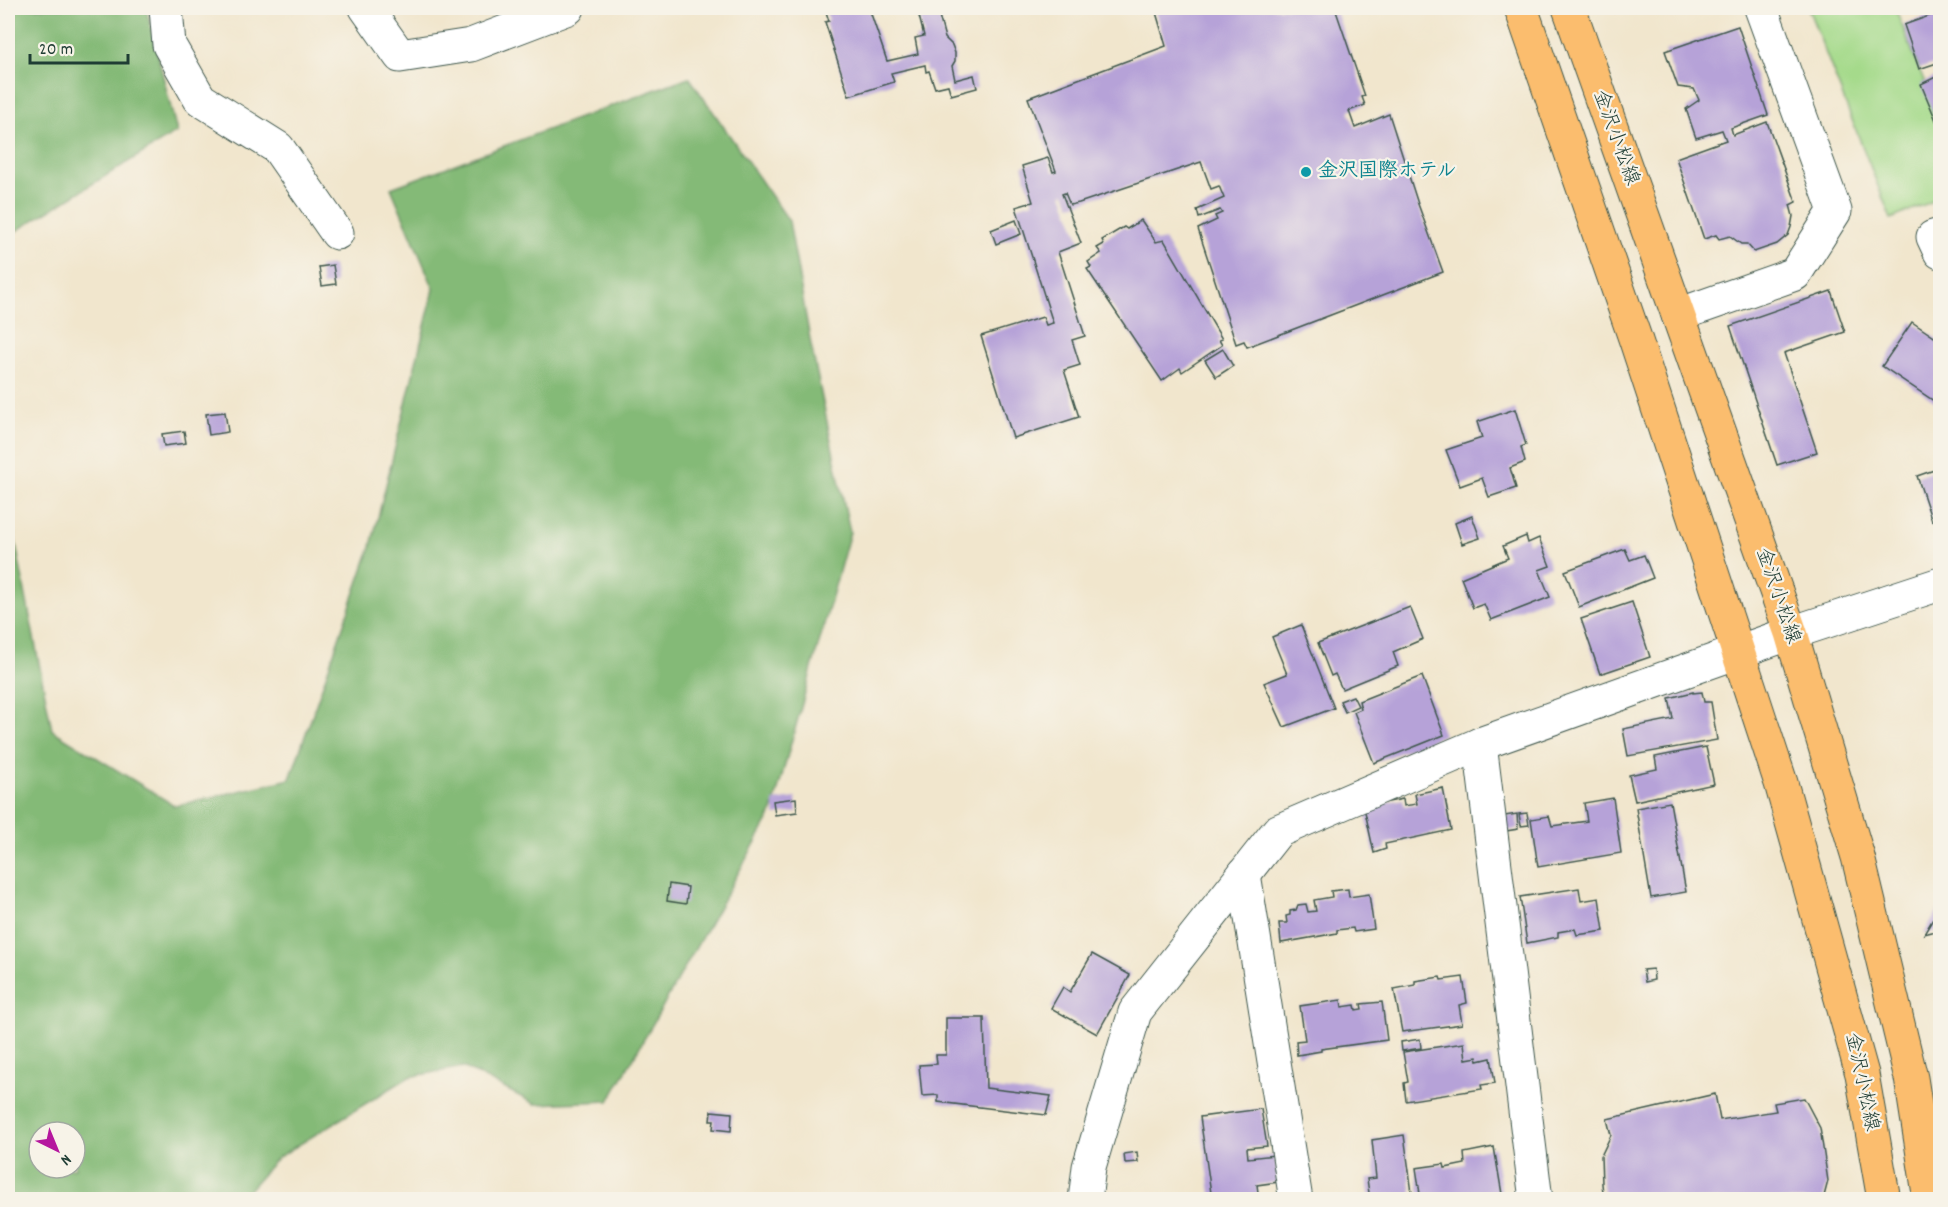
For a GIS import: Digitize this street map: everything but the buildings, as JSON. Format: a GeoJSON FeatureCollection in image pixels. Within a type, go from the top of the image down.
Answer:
{"type":"FeatureCollection","features":[{"type":"Feature","properties":{"kind":"main road","name":"金沢小松線"},"geometry":{"type":"LineString","coordinates":[[1521,8],[1636,341],[1782,783],[1859,1063],[1884,1200]]}},
{"type":"Feature","properties":{"kind":"main road","name":"金沢小松線"},"geometry":{"type":"LineString","coordinates":[[1569,8],[1791,633],[1858,857],[1911,1078],[1930,1200]]}},
{"type":"Feature","properties":{"kind":"street"},"geometry":{"type":"LineString","coordinates":[[166,8],[169,45],[200,99],[278,148],[337,233]]}},
{"type":"Feature","properties":{"kind":"street"},"geometry":{"type":"LineString","coordinates":[[366,8],[400,56],[471,45],[568,8]]}},
{"type":"Feature","properties":{"kind":"street"},"geometry":{"type":"LineString","coordinates":[[1678,315],[1795,274],[1835,211],[1761,8]]}},
{"type":"Feature","properties":{"kind":"street"},"geometry":{"type":"LineString","coordinates":[[1941,235],[1933,237],[1941,252]]}},
{"type":"Feature","properties":{"kind":"street"},"geometry":{"type":"LineString","coordinates":[[1085,1200],[1089,1167],[1135,1012],[1278,831],[1480,744],[1791,633],[1941,584]]}},
{"type":"Feature","properties":{"kind":"street"},"geometry":{"type":"LineString","coordinates":[[1480,744],[1536,1200]]}},
{"type":"Feature","properties":{"kind":"street"},"geometry":{"type":"LineString","coordinates":[[1244,874],[1296,1200]]}},
{"type":"Feature","properties":{"kind":"green space"},"geometry":{"type":"Polygon","coordinates":[[[8,8],[146,8],[177,132],[8,236],[8,8]]]}},
{"type":"Feature","properties":{"kind":"green space"},"geometry":{"type":"Polygon","coordinates":[[[1808,8],[1895,8],[1940,121],[1940,198],[1891,219],[1808,8]]]}},
{"type":"Feature","properties":{"kind":"green space"},"geometry":{"type":"Polygon","coordinates":[[[689,77],[789,221],[811,345],[850,532],[771,815],[609,1101],[535,1104],[463,1067],[409,1077],[277,1158],[241,1199],[8,1199],[8,504],[52,730],[175,806],[290,779],[371,546],[434,289],[391,188],[689,77]]]}},
{"type":"Feature","properties":{"kind":"place","name":"金沢国際ホテル"},"geometry":{"type":"Point","coordinates":[1306,172]}}]}
